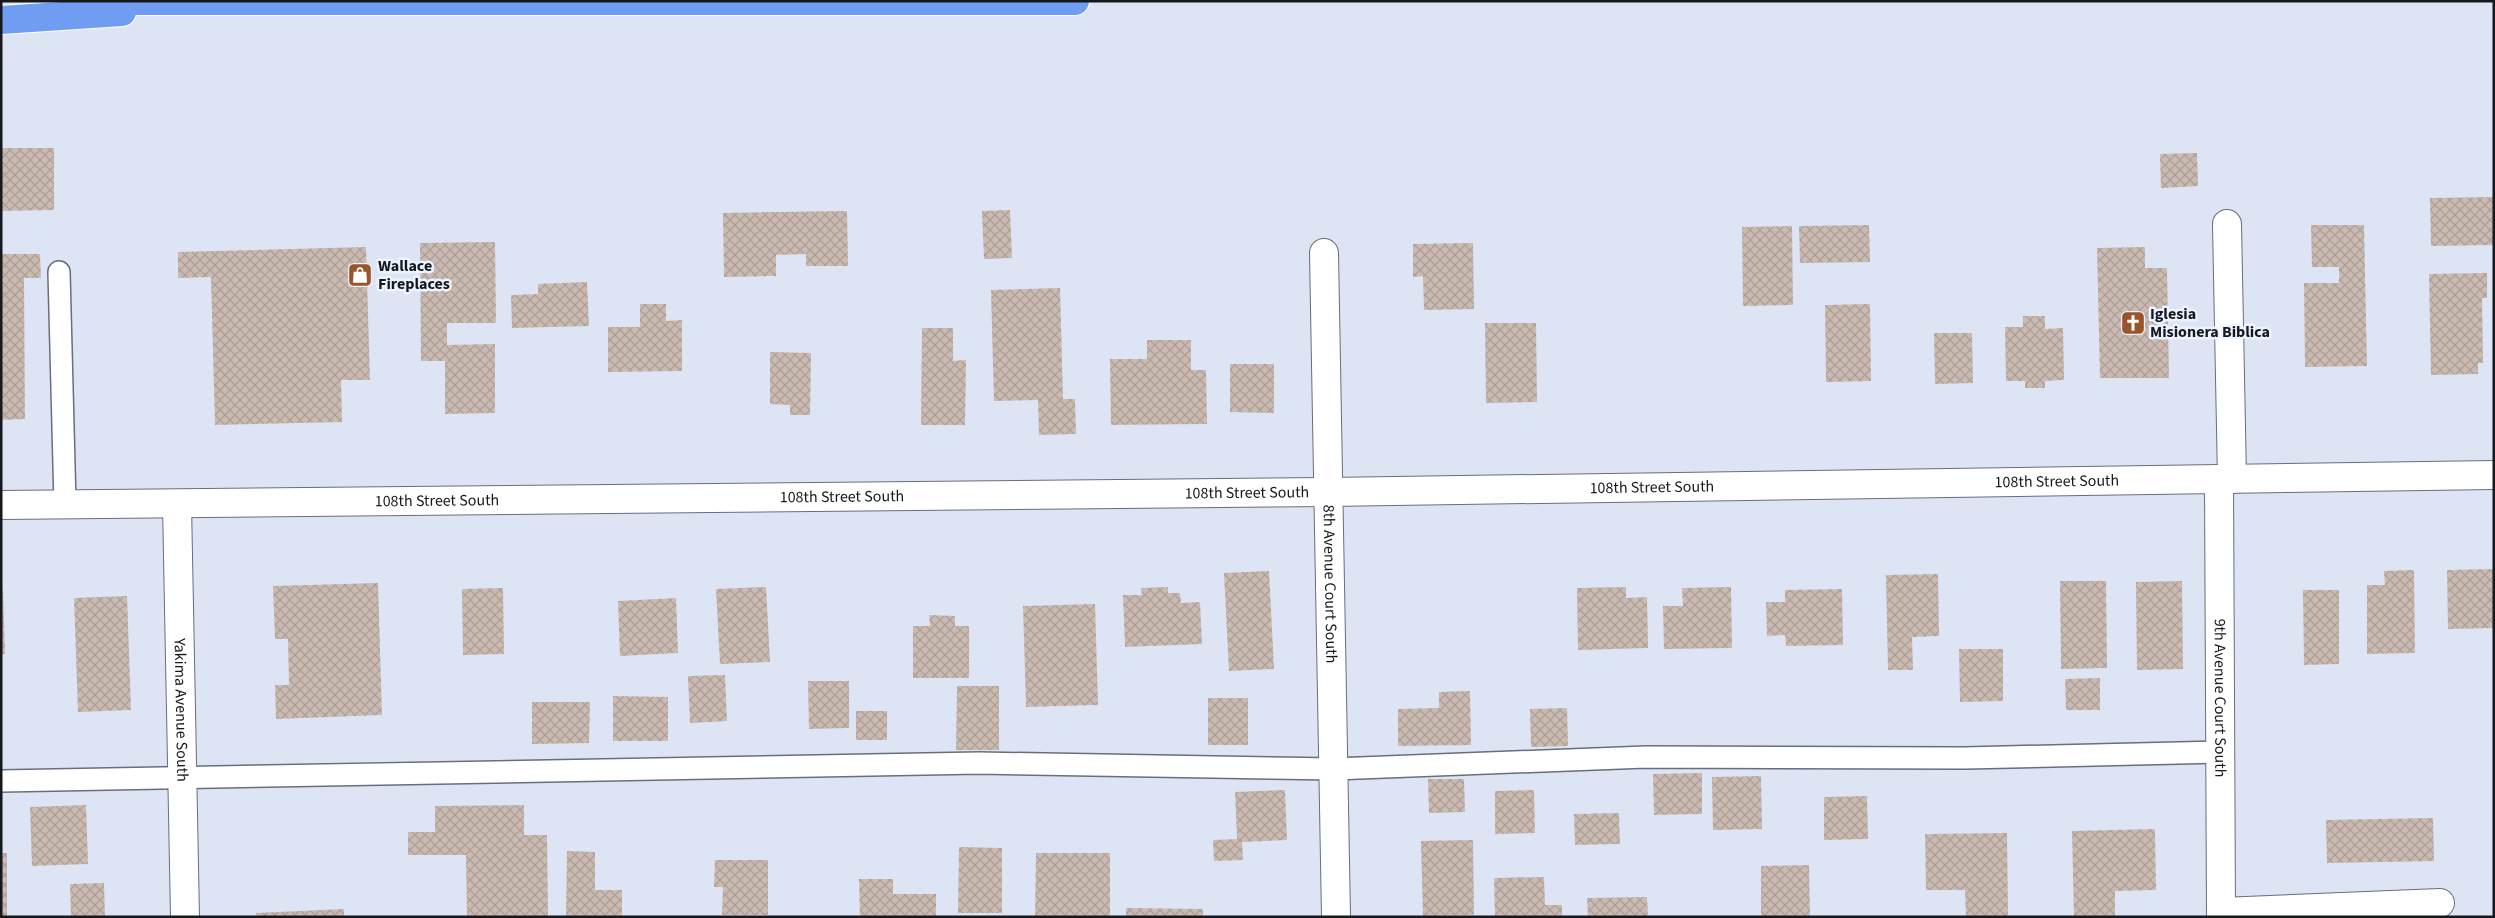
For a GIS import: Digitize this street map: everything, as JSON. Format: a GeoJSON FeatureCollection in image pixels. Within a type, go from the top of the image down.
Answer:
{"type":"FeatureCollection","features":[{"type":"Feature","properties":{"kind":"highway"},"geometry":{"type":"LineString","coordinates":[[99,1],[1075,1]]}},
{"type":"Feature","properties":{"kind":"highway"},"geometry":{"type":"LineString","coordinates":[[1,20],[278,2]]}},
{"type":"Feature","properties":{"kind":"street","name":"9th Avenue Court South"},"geometry":{"type":"LineString","coordinates":[[2221,915],[2220,752],[2227,224]]}},
{"type":"Feature","properties":{"kind":"street","name":"8th Avenue Court South"},"geometry":{"type":"LineString","coordinates":[[1324,253],[1336,917]]}},
{"type":"Feature","properties":{"kind":"street","name":"108th Street South"},"geometry":{"type":"LineString","coordinates":[[1,505],[1328,492],[2494,475]]}},
{"type":"Feature","properties":{"kind":"street","name":"Yakima Avenue South"},"geometry":{"type":"LineString","coordinates":[[177,504],[185,917]]}},
{"type":"Feature","properties":{"kind":"street"},"geometry":{"type":"LineString","coordinates":[[2221,915],[2440,903]]}},
{"type":"Feature","properties":{"kind":"lane"},"geometry":{"type":"LineString","coordinates":[[59,272],[65,504]]}},
{"type":"Feature","properties":{"kind":"lane"},"geometry":{"type":"LineString","coordinates":[[1,781],[182,776],[979,763],[1334,769],[1646,757],[1965,758],[2220,752]]}},
{"type":"Feature","properties":{"kind":"building"},"geometry":{"type":"Polygon","coordinates":[[[1,148],[54,148],[54,210],[1,211],[1,148]]]}},
{"type":"Feature","properties":{"kind":"building"},"geometry":{"type":"Polygon","coordinates":[[[2197,153],[2198,186],[2161,188],[2160,154],[2197,153]]]}},
{"type":"Feature","properties":{"kind":"building"},"geometry":{"type":"Polygon","coordinates":[[[2494,197],[2494,245],[2431,246],[2430,198],[2494,197]]]}},
{"type":"Feature","properties":{"kind":"building"},"geometry":{"type":"Polygon","coordinates":[[[1010,210],[1012,258],[984,259],[982,211],[1010,210]]]}},
{"type":"Feature","properties":{"kind":"building"},"geometry":{"type":"Polygon","coordinates":[[[847,211],[848,266],[806,266],[806,254],[776,255],[776,276],[724,277],[723,213],[847,211]]]}},
{"type":"Feature","properties":{"kind":"building"},"geometry":{"type":"Polygon","coordinates":[[[1869,225],[1870,262],[1800,263],[1799,226],[1869,225]]]}},
{"type":"Feature","properties":{"kind":"building"},"geometry":{"type":"Polygon","coordinates":[[[2311,225],[2364,225],[2367,366],[2305,367],[2304,283],[2339,283],[2339,267],[2312,267],[2311,225]]]}},
{"type":"Feature","properties":{"kind":"building"},"geometry":{"type":"Polygon","coordinates":[[[1792,226],[1793,305],[1743,306],[1742,227],[1792,226]]]}},
{"type":"Feature","properties":{"kind":"building"},"geometry":{"type":"Polygon","coordinates":[[[495,242],[496,323],[447,323],[447,345],[495,344],[495,413],[445,414],[445,361],[421,361],[420,243],[495,242]]]}},
{"type":"Feature","properties":{"kind":"building"},"geometry":{"type":"Polygon","coordinates":[[[1473,243],[1474,309],[1424,310],[1423,276],[1413,277],[1413,244],[1473,243]]]}},
{"type":"Feature","properties":{"kind":"building"},"geometry":{"type":"Polygon","coordinates":[[[366,247],[370,380],[341,380],[342,422],[215,425],[211,277],[178,278],[178,252],[366,247]]]}},
{"type":"Feature","properties":{"kind":"building","name":"Iglesia Misionera Biblica"},"geometry":{"type":"Polygon","coordinates":[[[2145,247],[2145,268],[2167,268],[2169,378],[2100,378],[2097,248],[2145,247]]]}},
{"type":"Feature","properties":{"kind":"building"},"geometry":{"type":"Polygon","coordinates":[[[1,254],[40,254],[41,278],[24,278],[25,419],[1,420],[1,254]]]}},
{"type":"Feature","properties":{"kind":"building"},"geometry":{"type":"Polygon","coordinates":[[[2487,273],[2487,298],[2482,298],[2483,363],[2478,363],[2478,374],[2431,375],[2429,274],[2487,273]]]}},
{"type":"Feature","properties":{"kind":"building"},"geometry":{"type":"Polygon","coordinates":[[[587,282],[589,326],[512,328],[511,295],[538,294],[538,284],[587,282]]]}},
{"type":"Feature","properties":{"kind":"building"},"geometry":{"type":"Polygon","coordinates":[[[1060,288],[1063,399],[1075,399],[1076,434],[1039,435],[1038,400],[994,401],[991,290],[1060,288]]]}},
{"type":"Feature","properties":{"kind":"building"},"geometry":{"type":"Polygon","coordinates":[[[640,304],[666,304],[666,321],[682,320],[682,371],[608,372],[608,327],[640,327],[640,304]]]}},
{"type":"Feature","properties":{"kind":"building"},"geometry":{"type":"Polygon","coordinates":[[[1870,304],[1871,381],[1826,382],[1825,305],[1870,304]]]}},
{"type":"Feature","properties":{"kind":"building"},"geometry":{"type":"Polygon","coordinates":[[[2023,316],[2045,316],[2045,329],[2063,328],[2064,380],[2045,381],[2045,388],[2025,388],[2025,381],[2006,381],[2005,327],[2023,327],[2023,316]]]}},
{"type":"Feature","properties":{"kind":"building"},"geometry":{"type":"Polygon","coordinates":[[[1485,323],[1536,323],[1537,402],[1486,403],[1485,323]]]}},
{"type":"Feature","properties":{"kind":"building"},"geometry":{"type":"Polygon","coordinates":[[[922,328],[953,328],[953,361],[966,360],[965,425],[921,425],[922,328]]]}},
{"type":"Feature","properties":{"kind":"building"},"geometry":{"type":"Polygon","coordinates":[[[1934,333],[1972,333],[1973,383],[1935,384],[1934,333]]]}},
{"type":"Feature","properties":{"kind":"building"},"geometry":{"type":"Polygon","coordinates":[[[1147,340],[1191,340],[1191,370],[1206,370],[1207,424],[1111,425],[1110,359],[1147,359],[1147,340]]]}},
{"type":"Feature","properties":{"kind":"building"},"geometry":{"type":"Polygon","coordinates":[[[770,352],[811,353],[810,415],[790,415],[790,405],[770,404],[770,352]]]}},
{"type":"Feature","properties":{"kind":"building"},"geometry":{"type":"Polygon","coordinates":[[[1230,364],[1274,364],[1274,413],[1230,412],[1230,364]]]}},
{"type":"Feature","properties":{"kind":"building"},"geometry":{"type":"Polygon","coordinates":[[[2494,569],[2494,628],[2448,629],[2447,570],[2494,569]]]}},
{"type":"Feature","properties":{"kind":"building"},"geometry":{"type":"Polygon","coordinates":[[[2414,570],[2415,653],[2367,654],[2367,585],[2385,585],[2384,571],[2414,570]]]}},
{"type":"Feature","properties":{"kind":"building"},"geometry":{"type":"Polygon","coordinates":[[[1269,571],[1274,669],[1229,671],[1224,573],[1269,571]]]}},
{"type":"Feature","properties":{"kind":"building"},"geometry":{"type":"Polygon","coordinates":[[[1938,574],[1939,636],[1912,637],[1913,670],[1888,670],[1886,575],[1938,574]]]}},
{"type":"Feature","properties":{"kind":"building"},"geometry":{"type":"Polygon","coordinates":[[[2060,581],[2106,581],[2107,668],[2061,669],[2060,581]]]}},
{"type":"Feature","properties":{"kind":"building"},"geometry":{"type":"Polygon","coordinates":[[[2182,581],[2183,669],[2137,670],[2136,582],[2182,581]]]}},
{"type":"Feature","properties":{"kind":"building"},"geometry":{"type":"Polygon","coordinates":[[[378,583],[382,715],[276,719],[275,685],[289,685],[288,639],[275,639],[273,586],[378,583]]]}},
{"type":"Feature","properties":{"kind":"building"},"geometry":{"type":"Polygon","coordinates":[[[766,587],[770,662],[720,664],[716,589],[766,587]]]}},
{"type":"Feature","properties":{"kind":"building"},"geometry":{"type":"Polygon","coordinates":[[[1168,587],[1168,593],[1180,593],[1181,603],[1200,602],[1202,644],[1125,647],[1123,595],[1142,595],[1141,588],[1168,587]]]}},
{"type":"Feature","properties":{"kind":"building"},"geometry":{"type":"Polygon","coordinates":[[[1626,587],[1626,598],[1647,597],[1648,648],[1578,650],[1577,588],[1626,587]]]}},
{"type":"Feature","properties":{"kind":"building"},"geometry":{"type":"Polygon","coordinates":[[[1731,587],[1732,648],[1664,649],[1663,606],[1683,606],[1682,588],[1731,587]]]}},
{"type":"Feature","properties":{"kind":"building"},"geometry":{"type":"Polygon","coordinates":[[[503,588],[504,654],[463,655],[462,589],[503,588]]]}},
{"type":"Feature","properties":{"kind":"building"},"geometry":{"type":"Polygon","coordinates":[[[1842,589],[1843,645],[1786,646],[1785,635],[1767,636],[1766,602],[1785,602],[1785,590],[1842,589]]]}},
{"type":"Feature","properties":{"kind":"building"},"geometry":{"type":"Polygon","coordinates":[[[2303,590],[2339,590],[2339,664],[2304,665],[2303,590]]]}},
{"type":"Feature","properties":{"kind":"building"},"geometry":{"type":"Polygon","coordinates":[[[1,591],[3,591],[5,654],[1,654],[1,591]]]}},
{"type":"Feature","properties":{"kind":"building"},"geometry":{"type":"Polygon","coordinates":[[[127,596],[131,710],[78,712],[74,598],[127,596]]]}},
{"type":"Feature","properties":{"kind":"building"},"geometry":{"type":"Polygon","coordinates":[[[676,598],[678,653],[620,656],[618,601],[676,598]]]}},
{"type":"Feature","properties":{"kind":"building"},"geometry":{"type":"Polygon","coordinates":[[[1095,604],[1098,705],[1026,707],[1023,606],[1095,604]]]}},
{"type":"Feature","properties":{"kind":"building"},"geometry":{"type":"Polygon","coordinates":[[[929,615],[955,616],[955,626],[969,626],[969,678],[913,678],[913,626],[930,626],[929,615]]]}},
{"type":"Feature","properties":{"kind":"building"},"geometry":{"type":"Polygon","coordinates":[[[1959,649],[2003,649],[2003,701],[1960,702],[1959,649]]]}},
{"type":"Feature","properties":{"kind":"building"},"geometry":{"type":"Polygon","coordinates":[[[725,675],[727,721],[690,723],[688,676],[725,675]]]}},
{"type":"Feature","properties":{"kind":"building"},"geometry":{"type":"Polygon","coordinates":[[[2100,678],[2100,710],[2066,710],[2065,679],[2100,678]]]}},
{"type":"Feature","properties":{"kind":"building"},"geometry":{"type":"Polygon","coordinates":[[[808,681],[849,681],[849,728],[809,729],[808,681]]]}},
{"type":"Feature","properties":{"kind":"building"},"geometry":{"type":"Polygon","coordinates":[[[957,686],[999,686],[999,750],[956,750],[957,686]]]}},
{"type":"Feature","properties":{"kind":"building"},"geometry":{"type":"Polygon","coordinates":[[[1470,691],[1471,745],[1398,746],[1398,709],[1439,708],[1439,692],[1470,691]]]}},
{"type":"Feature","properties":{"kind":"building"},"geometry":{"type":"Polygon","coordinates":[[[613,696],[668,697],[668,741],[613,741],[613,696]]]}},
{"type":"Feature","properties":{"kind":"building"},"geometry":{"type":"Polygon","coordinates":[[[1208,698],[1248,698],[1248,745],[1208,745],[1208,698]]]}},
{"type":"Feature","properties":{"kind":"building"},"geometry":{"type":"Polygon","coordinates":[[[532,702],[590,702],[589,743],[532,744],[532,702]]]}},
{"type":"Feature","properties":{"kind":"building"},"geometry":{"type":"Polygon","coordinates":[[[1567,708],[1568,746],[1531,747],[1530,709],[1567,708]]]}},
{"type":"Feature","properties":{"kind":"building"},"geometry":{"type":"Polygon","coordinates":[[[856,711],[887,711],[887,740],[856,740],[856,711]]]}},
{"type":"Feature","properties":{"kind":"building"},"geometry":{"type":"Polygon","coordinates":[[[1702,773],[1702,814],[1654,815],[1653,774],[1702,773]]]}},
{"type":"Feature","properties":{"kind":"building"},"geometry":{"type":"Polygon","coordinates":[[[1761,776],[1762,829],[1713,830],[1712,777],[1761,776]]]}},
{"type":"Feature","properties":{"kind":"building"},"geometry":{"type":"Polygon","coordinates":[[[1428,779],[1464,779],[1465,812],[1429,813],[1428,779]]]}},
{"type":"Feature","properties":{"kind":"building"},"geometry":{"type":"Polygon","coordinates":[[[1285,790],[1287,840],[1242,842],[1243,860],[1214,861],[1213,840],[1237,839],[1235,792],[1285,790]]]}},
{"type":"Feature","properties":{"kind":"building"},"geometry":{"type":"Polygon","coordinates":[[[1534,790],[1535,833],[1495,834],[1495,791],[1534,790]]]}},
{"type":"Feature","properties":{"kind":"building"},"geometry":{"type":"Polygon","coordinates":[[[1867,796],[1868,839],[1824,840],[1824,797],[1867,796]]]}},
{"type":"Feature","properties":{"kind":"building"},"geometry":{"type":"Polygon","coordinates":[[[86,805],[88,864],[32,866],[30,807],[86,805]]]}},
{"type":"Feature","properties":{"kind":"building"},"geometry":{"type":"Polygon","coordinates":[[[524,805],[524,835],[547,835],[548,917],[467,917],[466,855],[408,855],[408,832],[435,832],[435,806],[524,805]]]}},
{"type":"Feature","properties":{"kind":"building"},"geometry":{"type":"Polygon","coordinates":[[[1619,813],[1620,844],[1575,845],[1574,814],[1619,813]]]}},
{"type":"Feature","properties":{"kind":"building"},"geometry":{"type":"Polygon","coordinates":[[[2433,818],[2434,861],[2327,863],[2326,820],[2433,818]]]}},
{"type":"Feature","properties":{"kind":"building"},"geometry":{"type":"Polygon","coordinates":[[[2155,829],[2156,890],[2115,891],[2115,917],[2074,917],[2072,831],[2155,829]]]}},
{"type":"Feature","properties":{"kind":"building"},"geometry":{"type":"Polygon","coordinates":[[[2007,833],[2008,917],[1966,917],[1965,890],[1926,890],[1925,834],[2007,833]]]}},
{"type":"Feature","properties":{"kind":"building"},"geometry":{"type":"Polygon","coordinates":[[[1473,840],[1474,915],[1423,916],[1421,841],[1473,840]]]}},
{"type":"Feature","properties":{"kind":"building"},"geometry":{"type":"Polygon","coordinates":[[[959,847],[1002,848],[1002,913],[958,913],[959,847]]]}},
{"type":"Feature","properties":{"kind":"building"},"geometry":{"type":"Polygon","coordinates":[[[567,851],[595,852],[595,890],[622,890],[622,917],[566,917],[567,851]]]}},
{"type":"Feature","properties":{"kind":"building"},"geometry":{"type":"Polygon","coordinates":[[[1,853],[7,853],[7,917],[1,917],[1,853]]]}},
{"type":"Feature","properties":{"kind":"building"},"geometry":{"type":"Polygon","coordinates":[[[1036,853],[1110,853],[1110,917],[1035,917],[1036,853]]]}},
{"type":"Feature","properties":{"kind":"building"},"geometry":{"type":"Polygon","coordinates":[[[715,860],[768,860],[768,915],[722,915],[723,887],[714,887],[715,860]]]}},
{"type":"Feature","properties":{"kind":"building"},"geometry":{"type":"Polygon","coordinates":[[[1809,865],[1810,917],[1761,917],[1761,866],[1809,865]]]}},
{"type":"Feature","properties":{"kind":"building"},"geometry":{"type":"Polygon","coordinates":[[[1544,877],[1545,905],[1562,905],[1562,917],[1495,917],[1494,878],[1544,877]]]}},
{"type":"Feature","properties":{"kind":"building"},"geometry":{"type":"Polygon","coordinates":[[[859,879],[893,879],[893,894],[936,894],[936,917],[860,917],[859,879]]]}},
{"type":"Feature","properties":{"kind":"building"},"geometry":{"type":"Polygon","coordinates":[[[104,883],[105,917],[71,917],[70,884],[104,883]]]}},
{"type":"Feature","properties":{"kind":"building"},"geometry":{"type":"Polygon","coordinates":[[[1647,897],[1648,917],[1588,917],[1587,898],[1647,897]]]}},
{"type":"Feature","properties":{"kind":"building"},"geometry":{"type":"Polygon","coordinates":[[[1126,908],[1203,909],[1203,917],[1126,917],[1126,908]]]}},
{"type":"Feature","properties":{"kind":"building"},"geometry":{"type":"Polygon","coordinates":[[[344,909],[344,917],[257,917],[256,913],[344,909]]]}},
{"type":"Feature","properties":{"kind":"place","name":"Wallace Fireplaces"},"geometry":{"type":"Point","coordinates":[360,275]}},
{"type":"Feature","properties":{"kind":"place","name":"Iglesia Misionera Biblica"},"geometry":{"type":"Point","coordinates":[2133,323]}}]}
